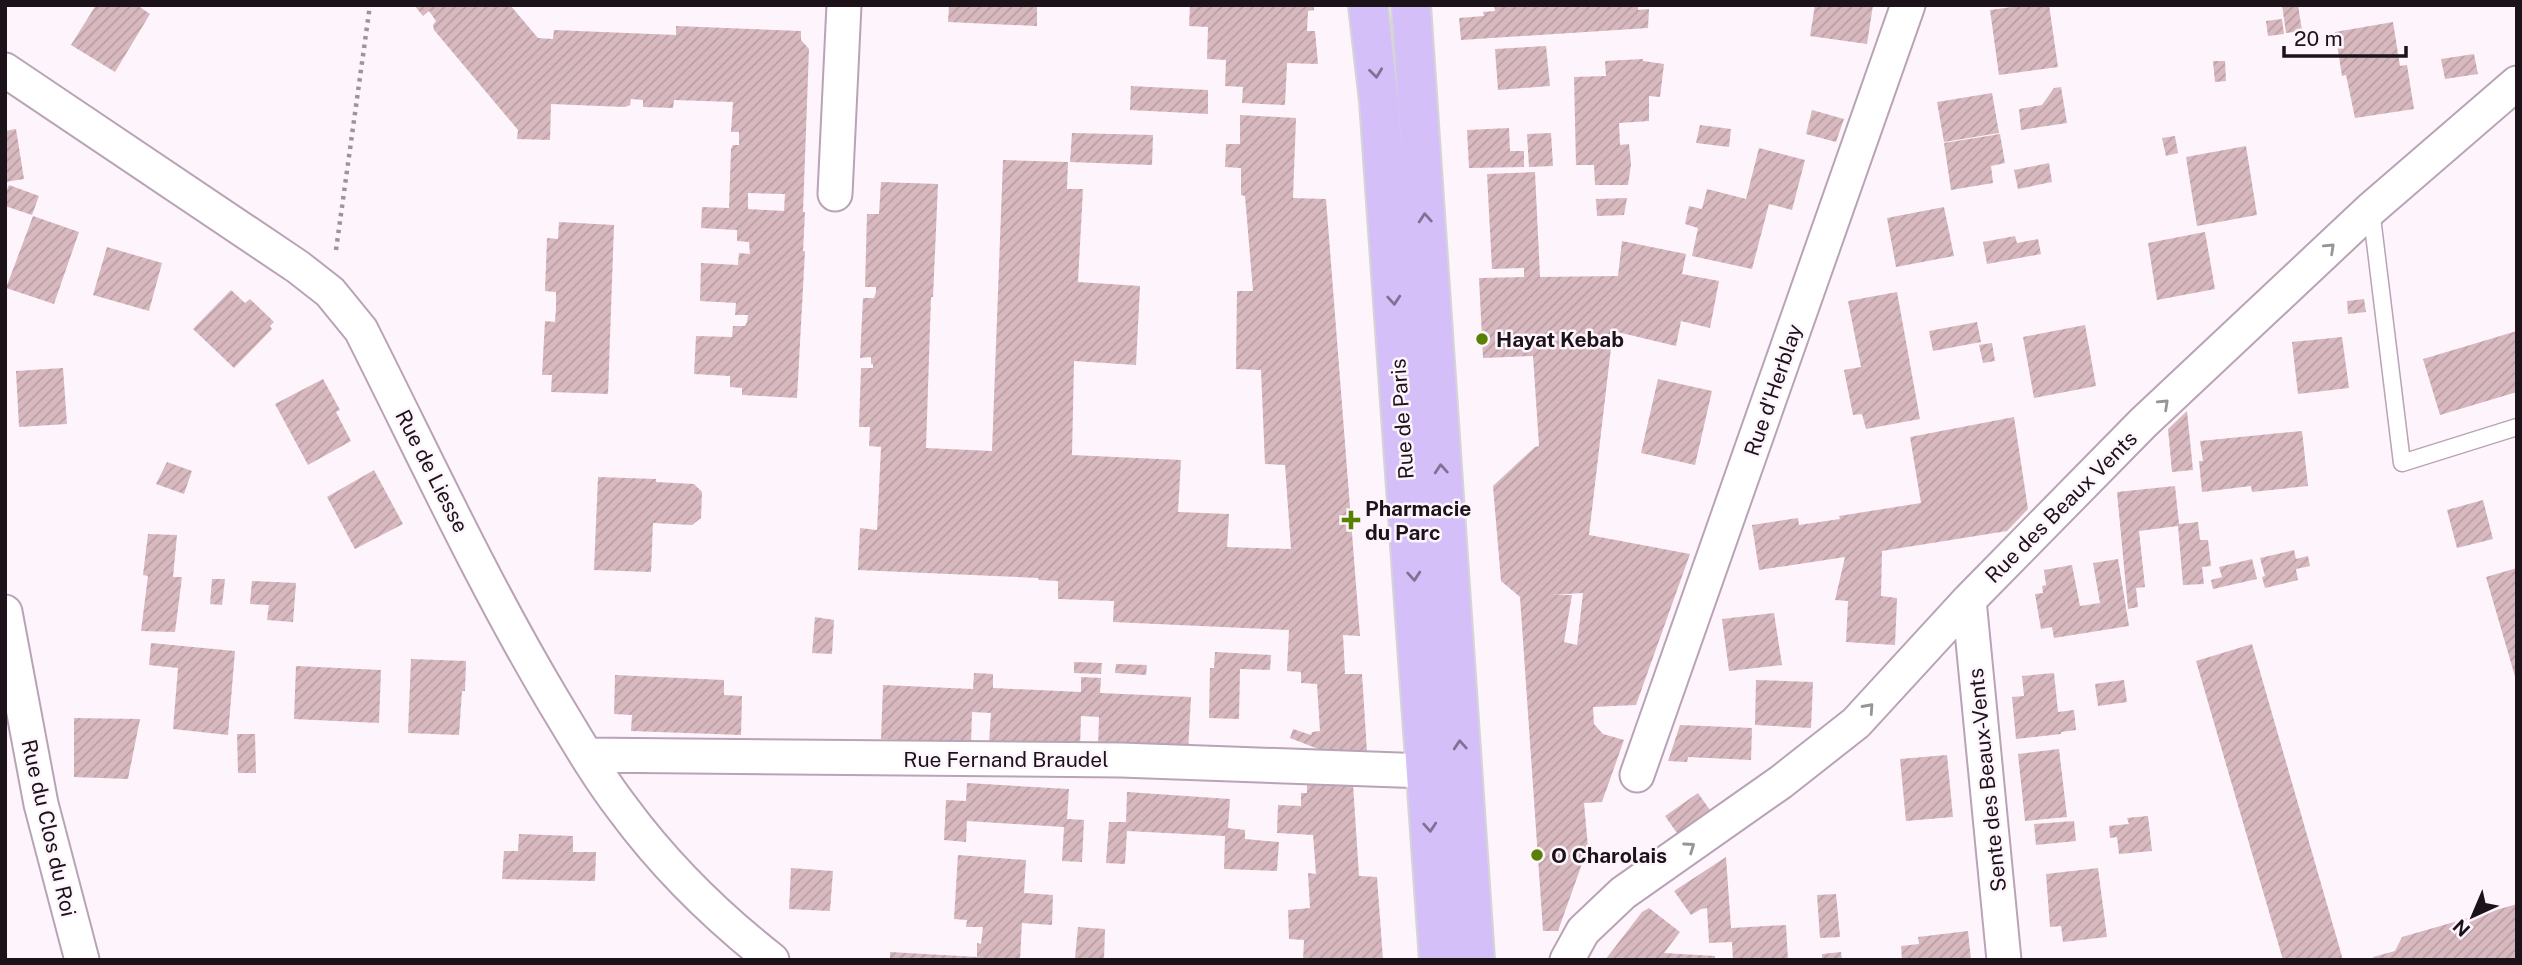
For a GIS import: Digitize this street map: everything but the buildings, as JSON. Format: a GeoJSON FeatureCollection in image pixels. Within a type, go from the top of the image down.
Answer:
{"type":"FeatureCollection","features":[{"type":"Feature","properties":{"kind":"main road","name":"Rue de Paris"},"geometry":{"type":"LineString","coordinates":[[1368,5],[1381,128],[1439,960]]}},
{"type":"Feature","properties":{"kind":"main road","name":"Rue de Paris"},"geometry":{"type":"LineString","coordinates":[[1411,5],[1475,960]]}},
{"type":"Feature","properties":{"kind":"street"},"geometry":{"type":"LineString","coordinates":[[835,194],[844,5]]}},
{"type":"Feature","properties":{"kind":"street","name":"Rue d'Herblay"},"geometry":{"type":"LineString","coordinates":[[1637,775],[1908,5]]}},
{"type":"Feature","properties":{"kind":"street","name":"Rue de Liesse"},"geometry":{"type":"LineString","coordinates":[[5,69],[298,267],[330,292],[361,330],[513,632],[586,755],[623,809],[661,855],[713,910],[772,960]]}},
{"type":"Feature","properties":{"kind":"street","name":"Rue des Beaux Vents"},"geometry":{"type":"LineString","coordinates":[[1567,960],[1583,931],[1623,893],[1781,782],[1856,723],[1969,600],[2143,423],[2371,209],[2517,83]]}},
{"type":"Feature","properties":{"kind":"street","name":"Sente des Beaux-Vents"},"geometry":{"type":"LineString","coordinates":[[1969,600],[2004,960]]}},
{"type":"Feature","properties":{"kind":"street","name":"Rue du Clos du Roi"},"geometry":{"type":"LineString","coordinates":[[5,612],[41,804],[82,960]]}},
{"type":"Feature","properties":{"kind":"street","name":"Rue Fernand Braudel"},"geometry":{"type":"LineString","coordinates":[[586,755],[1121,760],[1426,771]]}},
{"type":"Feature","properties":{"kind":"lane"},"geometry":{"type":"LineString","coordinates":[[2371,209],[2402,463],[2517,427]]}},
{"type":"Feature","properties":{"kind":"path"},"geometry":{"type":"LineString","coordinates":[[330,292],[370,5]]}},
{"type":"Feature","properties":{"kind":"place","name":"Hayat Kebab"},"geometry":{"type":"Point","coordinates":[1482,339]}},
{"type":"Feature","properties":{"kind":"place","name":"Pharmacie du Parc"},"geometry":{"type":"Point","coordinates":[1351,520]}},
{"type":"Feature","properties":{"kind":"place","name":"O Charolais"},"geometry":{"type":"Point","coordinates":[1537,855]}}]}
